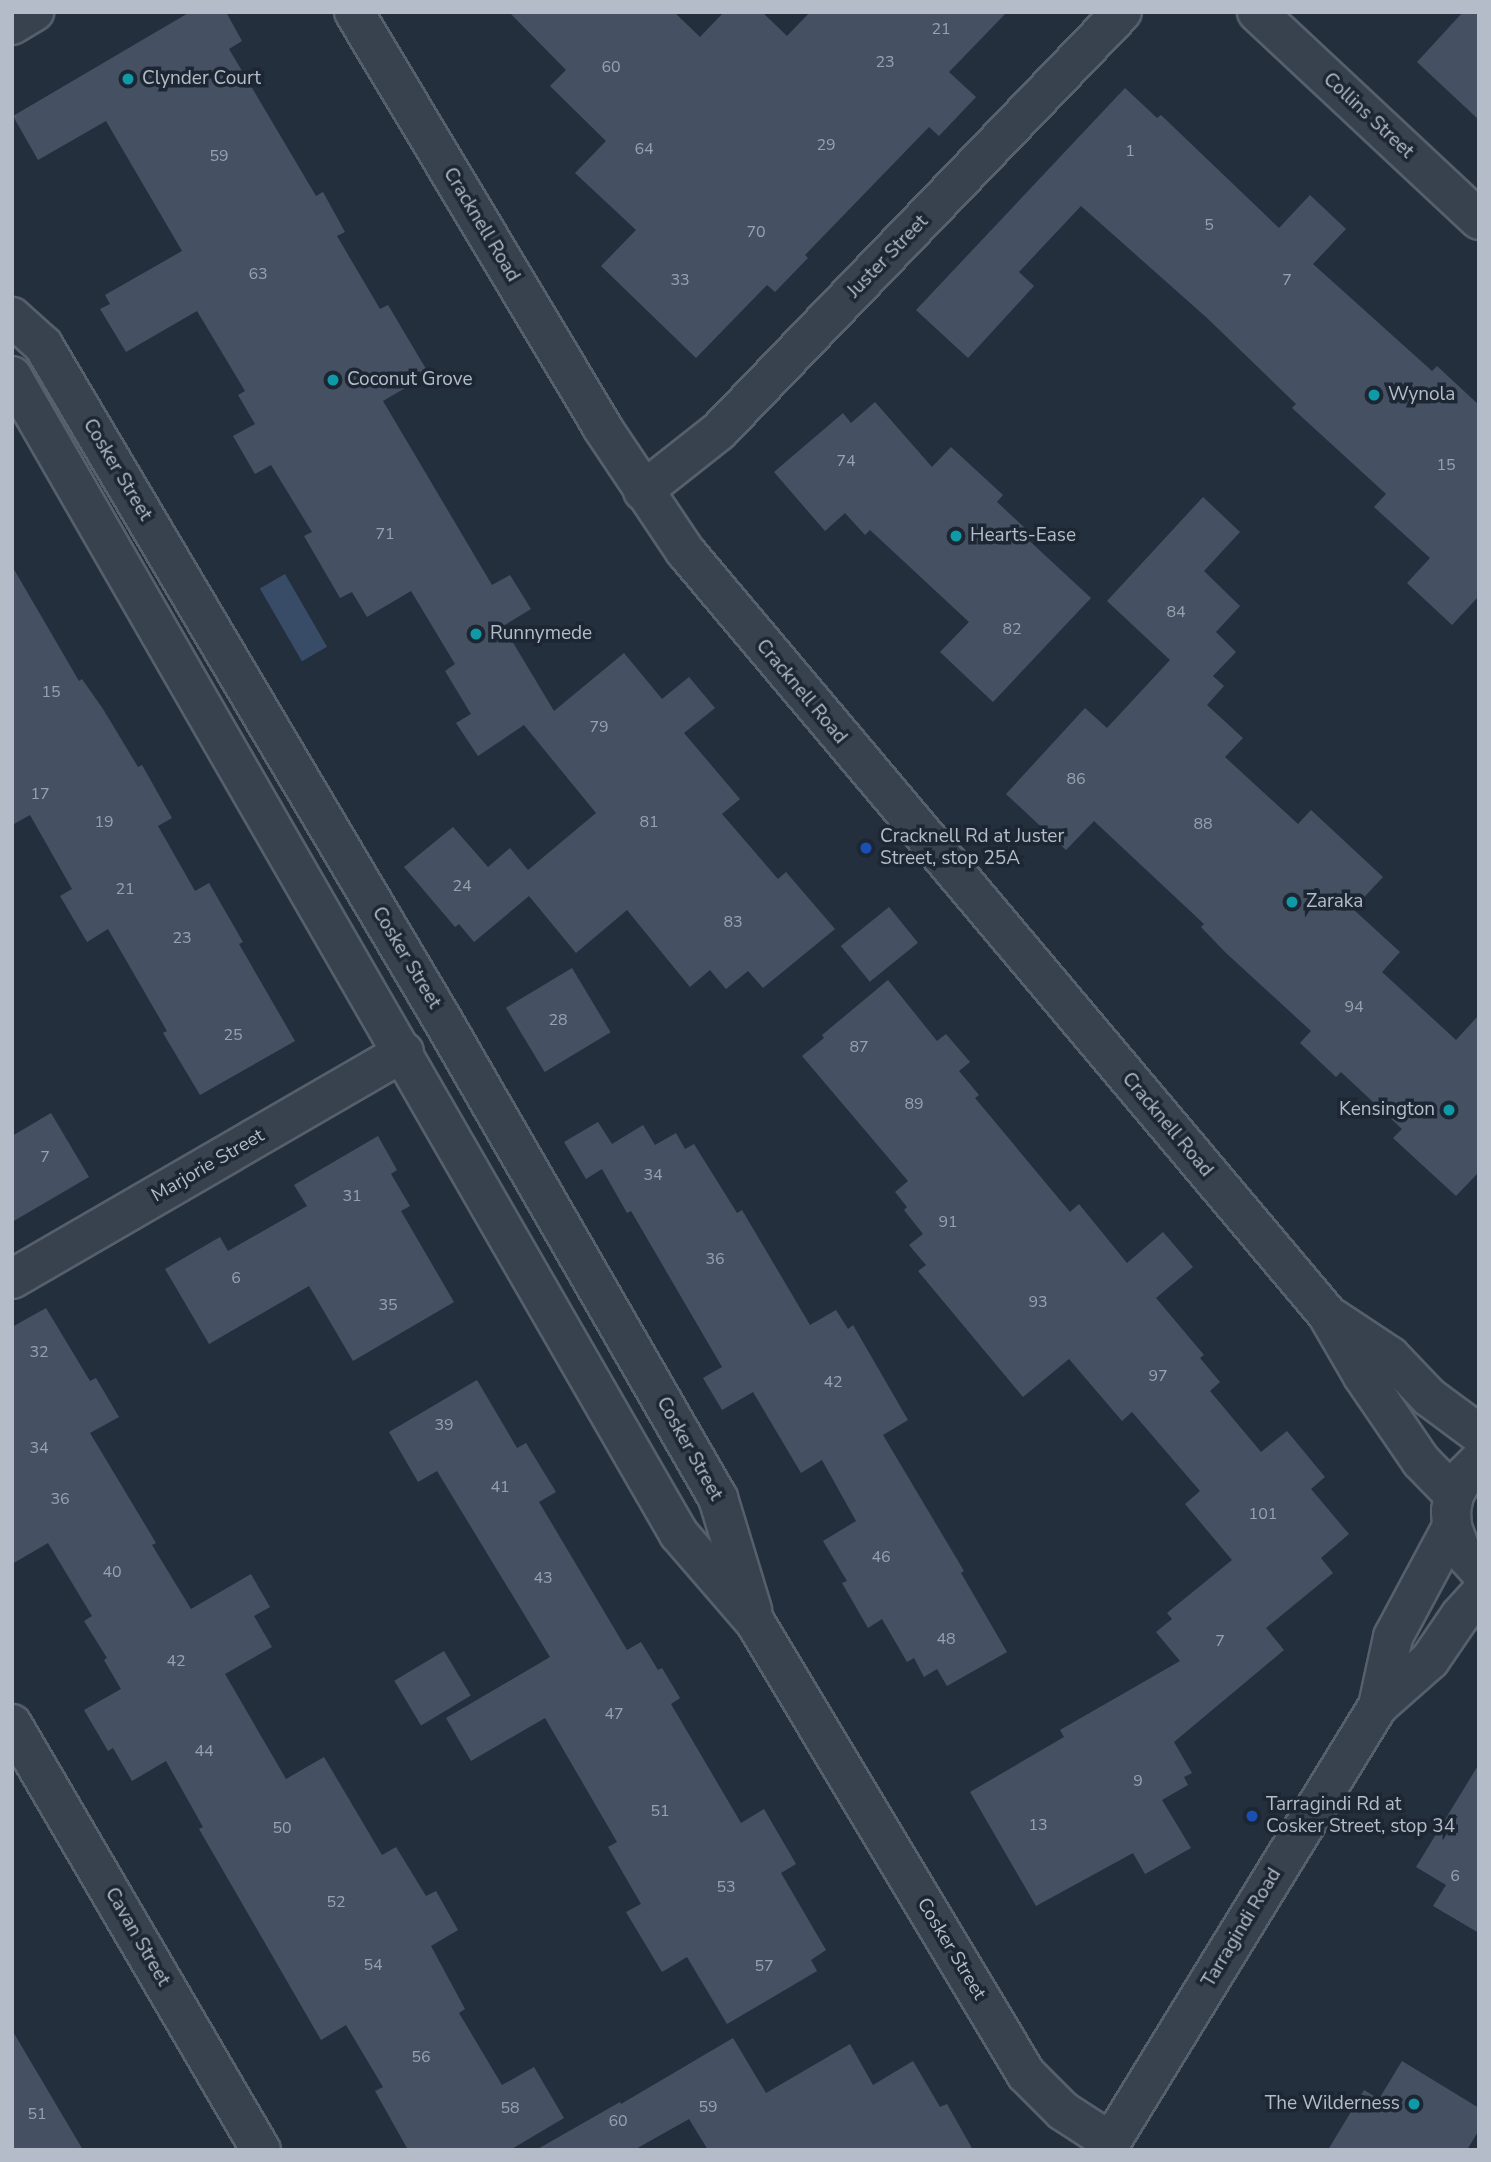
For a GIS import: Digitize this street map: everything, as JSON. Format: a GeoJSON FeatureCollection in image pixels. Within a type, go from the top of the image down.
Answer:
{"type":"FeatureCollection","features":[{"type":"Feature","properties":{"kind":"street"},"geometry":{"type":"LineString","coordinates":[[12,25],[34,12]]}},
{"type":"Feature","properties":{"kind":"street","name":"Cracknell Road"},"geometry":{"type":"LineString","coordinates":[[354,12],[643,491],[685,551],[759,643],[1327,1314],[1363,1376],[1453,1511],[1460,1549],[1479,1570]]}},
{"type":"Feature","properties":{"kind":"street","name":"Juster Street"},"geometry":{"type":"LineString","coordinates":[[643,491],[719,431],[1122,12]]}},
{"type":"Feature","properties":{"kind":"street","name":"Collins Street"},"geometry":{"type":"LineString","coordinates":[[1257,12],[1479,220]]}},
{"type":"Feature","properties":{"kind":"street","name":"Cosker Street"},"geometry":{"type":"LineString","coordinates":[[12,317],[43,345],[446,1026],[718,1498],[755,1622]]}},
{"type":"Feature","properties":{"kind":"street","name":"Cosker Street"},"geometry":{"type":"LineString","coordinates":[[12,376],[404,1052],[679,1534],[755,1622],[1026,2074],[1063,2111],[1109,2146]]}},
{"type":"Feature","properties":{"kind":"street","name":"Marjorie Street"},"geometry":{"type":"LineString","coordinates":[[12,1279],[404,1052]]}},
{"type":"Feature","properties":{"kind":"street","name":"Cracknell Road"},"geometry":{"type":"LineString","coordinates":[[1327,1314],[1390,1356],[1429,1397],[1479,1434]]}},
{"type":"Feature","properties":{"kind":"street","name":"Tarragindi Road"},"geometry":{"type":"LineString","coordinates":[[1378,1706],[1393,1637],[1453,1511],[1465,1475],[1479,1461]]}},
{"type":"Feature","properties":{"kind":"street","name":"Tarragindi Road"},"geometry":{"type":"LineString","coordinates":[[1109,2146],[1378,1706],[1430,1661],[1460,1616],[1479,1595]]}},
{"type":"Feature","properties":{"kind":"street","name":"Cavan Street"},"geometry":{"type":"LineString","coordinates":[[12,1724],[261,2150]]}},
{"type":"Feature","properties":{"kind":"water"},"geometry":{"type":"Polygon","coordinates":[[[285,574],[327,647],[302,661],[260,588],[285,574]]]}},
{"type":"Feature","properties":{"kind":"building"},"geometry":{"type":"Polygon","coordinates":[[[190,12],[226,12],[242,41],[229,49],[316,196],[323,192],[345,232],[337,236],[380,309],[388,305],[429,374],[383,401],[492,585],[510,575],[531,609],[503,626],[554,711],[624,653],[662,699],[689,677],[715,708],[684,733],[740,799],[722,814],[778,879],[786,872],[835,929],[763,988],[748,971],[726,989],[710,970],[690,987],[627,910],[576,953],[529,896],[474,942],[459,924],[455,927],[404,867],[453,827],[488,867],[510,848],[528,870],[596,813],[524,725],[478,756],[456,723],[471,714],[445,671],[455,664],[411,591],[367,617],[352,592],[340,598],[304,536],[312,532],[271,465],[255,474],[233,436],[255,424],[238,395],[245,391],[197,311],[126,352],[100,309],[110,304],[105,295],[182,251],[106,121],[38,160],[13,116],[190,12]]]}},
{"type":"Feature","properties":{"kind":"building"},"geometry":{"type":"Polygon","coordinates":[[[509,12],[674,12],[700,37],[724,12],[762,12],[787,36],[810,12],[1007,12],[949,72],[976,97],[939,136],[929,127],[805,255],[808,258],[775,292],[767,285],[696,358],[601,266],[636,230],[575,173],[606,141],[550,86],[566,70],[509,12]]]}},
{"type":"Feature","properties":{"kind":"building"},"geometry":{"type":"Polygon","coordinates":[[[1463,12],[1479,12],[1479,120],[1417,62],[1463,12]]]}},
{"type":"Feature","properties":{"kind":"building"},"geometry":{"type":"Polygon","coordinates":[[[1125,88],[1157,118],[1161,115],[1279,228],[1310,195],[1346,229],[1313,264],[1432,371],[1437,366],[1479,405],[1479,596],[1452,625],[1407,583],[1430,558],[1374,507],[1386,494],[1292,408],[1296,404],[1207,318],[1081,206],[1019,272],[1034,286],[968,358],[916,310],[1125,88]]]}},
{"type":"Feature","properties":{"kind":"building"},"geometry":{"type":"Polygon","coordinates":[[[875,402],[932,467],[951,447],[1003,495],[997,502],[1026,529],[1022,534],[1091,598],[993,702],[940,652],[969,622],[870,530],[865,535],[845,513],[825,531],[774,472],[843,413],[851,423],[875,402]]]}},
{"type":"Feature","properties":{"kind":"building"},"geometry":{"type":"Polygon","coordinates":[[[1203,497],[1240,532],[1204,571],[1240,606],[1216,632],[1236,652],[1213,676],[1224,686],[1207,705],[1243,738],[1225,757],[1298,824],[1311,810],[1383,877],[1353,909],[1400,952],[1382,972],[1456,1040],[1479,1015],[1479,1172],[1456,1196],[1393,1138],[1402,1129],[1341,1072],[1336,1077],[1300,1043],[1311,1031],[1225,952],[1201,927],[1204,924],[1094,821],[1066,850],[1006,794],[1085,708],[1107,728],[1170,660],[1107,601],[1203,497]]]}},
{"type":"Feature","properties":{"kind":"building"},"geometry":{"type":"Polygon","coordinates":[[[12,566],[79,681],[82,679],[103,709],[138,767],[142,765],[172,818],[158,826],[195,891],[209,883],[243,942],[239,944],[295,1041],[200,1095],[163,1033],[167,1031],[108,929],[87,942],[60,896],[72,889],[30,815],[12,825],[12,566]]]}},
{"type":"Feature","properties":{"kind":"building"},"geometry":{"type":"Polygon","coordinates":[[[889,907],[918,943],[870,982],[841,946],[889,907]]]}},
{"type":"Feature","properties":{"kind":"building"},"geometry":{"type":"Polygon","coordinates":[[[572,968],[611,1032],[545,1072],[506,1008],[572,968]]]}},
{"type":"Feature","properties":{"kind":"building"},"geometry":{"type":"Polygon","coordinates":[[[888,980],[937,1041],[946,1034],[970,1062],[959,1071],[979,1095],[975,1098],[1070,1212],[1079,1204],[1127,1263],[1163,1232],[1193,1267],[1156,1298],[1204,1355],[1200,1358],[1220,1382],[1210,1391],[1261,1452],[1287,1431],[1325,1477],[1311,1489],[1349,1534],[1321,1558],[1333,1573],[1266,1628],[1284,1650],[1174,1742],[1192,1773],[1184,1777],[1188,1785],[1162,1800],[1191,1848],[1145,1874],[1133,1853],[1036,1906],[970,1792],[1064,1737],[1060,1730],[1180,1661],[1156,1632],[1172,1619],[1167,1613],[1232,1560],[1185,1504],[1200,1491],[1132,1412],[1122,1421],[1069,1359],[1023,1397],[918,1271],[926,1265],[909,1245],[923,1234],[904,1210],[907,1207],[895,1192],[908,1181],[802,1056],[824,1038],[822,1035],[888,980]]]}},
{"type":"Feature","properties":{"kind":"building"},"geometry":{"type":"Polygon","coordinates":[[[51,1113],[89,1177],[12,1222],[12,1136],[51,1113]]]}},
{"type":"Feature","properties":{"kind":"building"},"geometry":{"type":"Polygon","coordinates":[[[598,1122],[612,1144],[643,1125],[655,1145],[676,1133],[685,1149],[694,1144],[737,1213],[742,1210],[810,1325],[836,1310],[848,1329],[853,1325],[908,1420],[883,1435],[964,1571],[961,1573],[1007,1652],[947,1686],[937,1669],[924,1677],[914,1658],[907,1662],[882,1619],[868,1628],[842,1583],[847,1581],[823,1541],[856,1521],[822,1460],[801,1473],[753,1392],[722,1410],[703,1378],[722,1367],[631,1211],[627,1213],[602,1169],[586,1179],[564,1142],[598,1122]]]}},
{"type":"Feature","properties":{"kind":"building"},"geometry":{"type":"Polygon","coordinates":[[[378,1136],[397,1170],[391,1174],[410,1206],[401,1211],[454,1302],[353,1361],[309,1286],[209,1344],[165,1269],[220,1237],[228,1251],[307,1206],[294,1185],[378,1136]]]}},
{"type":"Feature","properties":{"kind":"building"},"geometry":{"type":"Polygon","coordinates":[[[46,1308],[90,1381],[96,1378],[119,1417],[90,1433],[156,1543],[152,1545],[191,1609],[251,1574],[270,1607],[254,1616],[272,1647],[225,1674],[286,1779],[324,1757],[382,1855],[396,1847],[426,1896],[436,1891],[458,1930],[431,1946],[465,2009],[459,2013],[502,2085],[534,2067],[564,2118],[510,2150],[408,2150],[375,2091],[383,2087],[346,2025],[321,2040],[199,1829],[203,1827],[166,1761],[132,1781],[113,1748],[108,1751],[84,1710],[121,1689],[104,1660],[107,1658],[84,1621],[92,1616],[48,1543],[12,1564],[12,1327],[46,1308]]]}},
{"type":"Feature","properties":{"kind":"building"},"geometry":{"type":"Polygon","coordinates":[[[477,1380],[517,1448],[526,1443],[556,1492],[539,1502],[627,1650],[641,1642],[658,1670],[662,1668],[680,1698],[671,1704],[741,1823],[764,1809],[796,1864],[781,1873],[826,1950],[811,1960],[817,1971],[727,2024],[687,1957],[662,1972],[626,1912],[641,1904],[608,1847],[617,1842],[545,1718],[471,1761],[446,1718],[550,1657],[437,1471],[418,1482],[389,1432],[477,1380]]]}},
{"type":"Feature","properties":{"kind":"building"},"geometry":{"type":"Polygon","coordinates":[[[444,1651],[471,1696],[421,1725],[394,1681],[444,1651]]]}},
{"type":"Feature","properties":{"kind":"building"},"geometry":{"type":"Polygon","coordinates":[[[1479,1764],[1479,1933],[1433,1906],[1446,1885],[1416,1867],[1479,1764]]]}},
{"type":"Feature","properties":{"kind":"building"},"geometry":{"type":"Polygon","coordinates":[[[12,2030],[83,2150],[12,2150],[12,2030]]]}},
{"type":"Feature","properties":{"kind":"building"},"geometry":{"type":"Polygon","coordinates":[[[733,2038],[766,2093],[850,2044],[873,2085],[913,2061],[940,2107],[947,2104],[973,2150],[708,2150],[689,2119],[634,2150],[536,2150],[733,2038]]]}},
{"type":"Feature","properties":{"kind":"building","name":"The Wilderness"},"geometry":{"type":"Polygon","coordinates":[[[1402,2061],[1479,2108],[1479,2130],[1467,2150],[1328,2150],[1364,2090],[1379,2099],[1402,2061]]]}},
{"type":"Feature","properties":{"kind":"place","name":"Clynder Court"},"geometry":{"type":"Point","coordinates":[128,79]}},
{"type":"Feature","properties":{"kind":"place","name":"Coconut Grove"},"geometry":{"type":"Point","coordinates":[333,380]}},
{"type":"Feature","properties":{"kind":"place","name":"Wynola"},"geometry":{"type":"Point","coordinates":[1374,395]}},
{"type":"Feature","properties":{"kind":"place","name":"Hearts-Ease"},"geometry":{"type":"Point","coordinates":[956,536]}},
{"type":"Feature","properties":{"kind":"place","name":"Runnymede"},"geometry":{"type":"Point","coordinates":[476,634]}},
{"type":"Feature","properties":{"kind":"place","name":"Cracknell Rd at Juster Street, stop 25A"},"geometry":{"type":"Point","coordinates":[866,848]}},
{"type":"Feature","properties":{"kind":"place","name":"Zaraka"},"geometry":{"type":"Point","coordinates":[1292,902]}},
{"type":"Feature","properties":{"kind":"place","name":"Kensington"},"geometry":{"type":"Point","coordinates":[1449,1110]}},
{"type":"Feature","properties":{"kind":"place","name":"Tarragindi Rd at Cosker Street, stop 34"},"geometry":{"type":"Point","coordinates":[1252,1816]}},
{"type":"Feature","properties":{"kind":"place","name":"The Wilderness"},"geometry":{"type":"Point","coordinates":[1414,2104]}}]}
